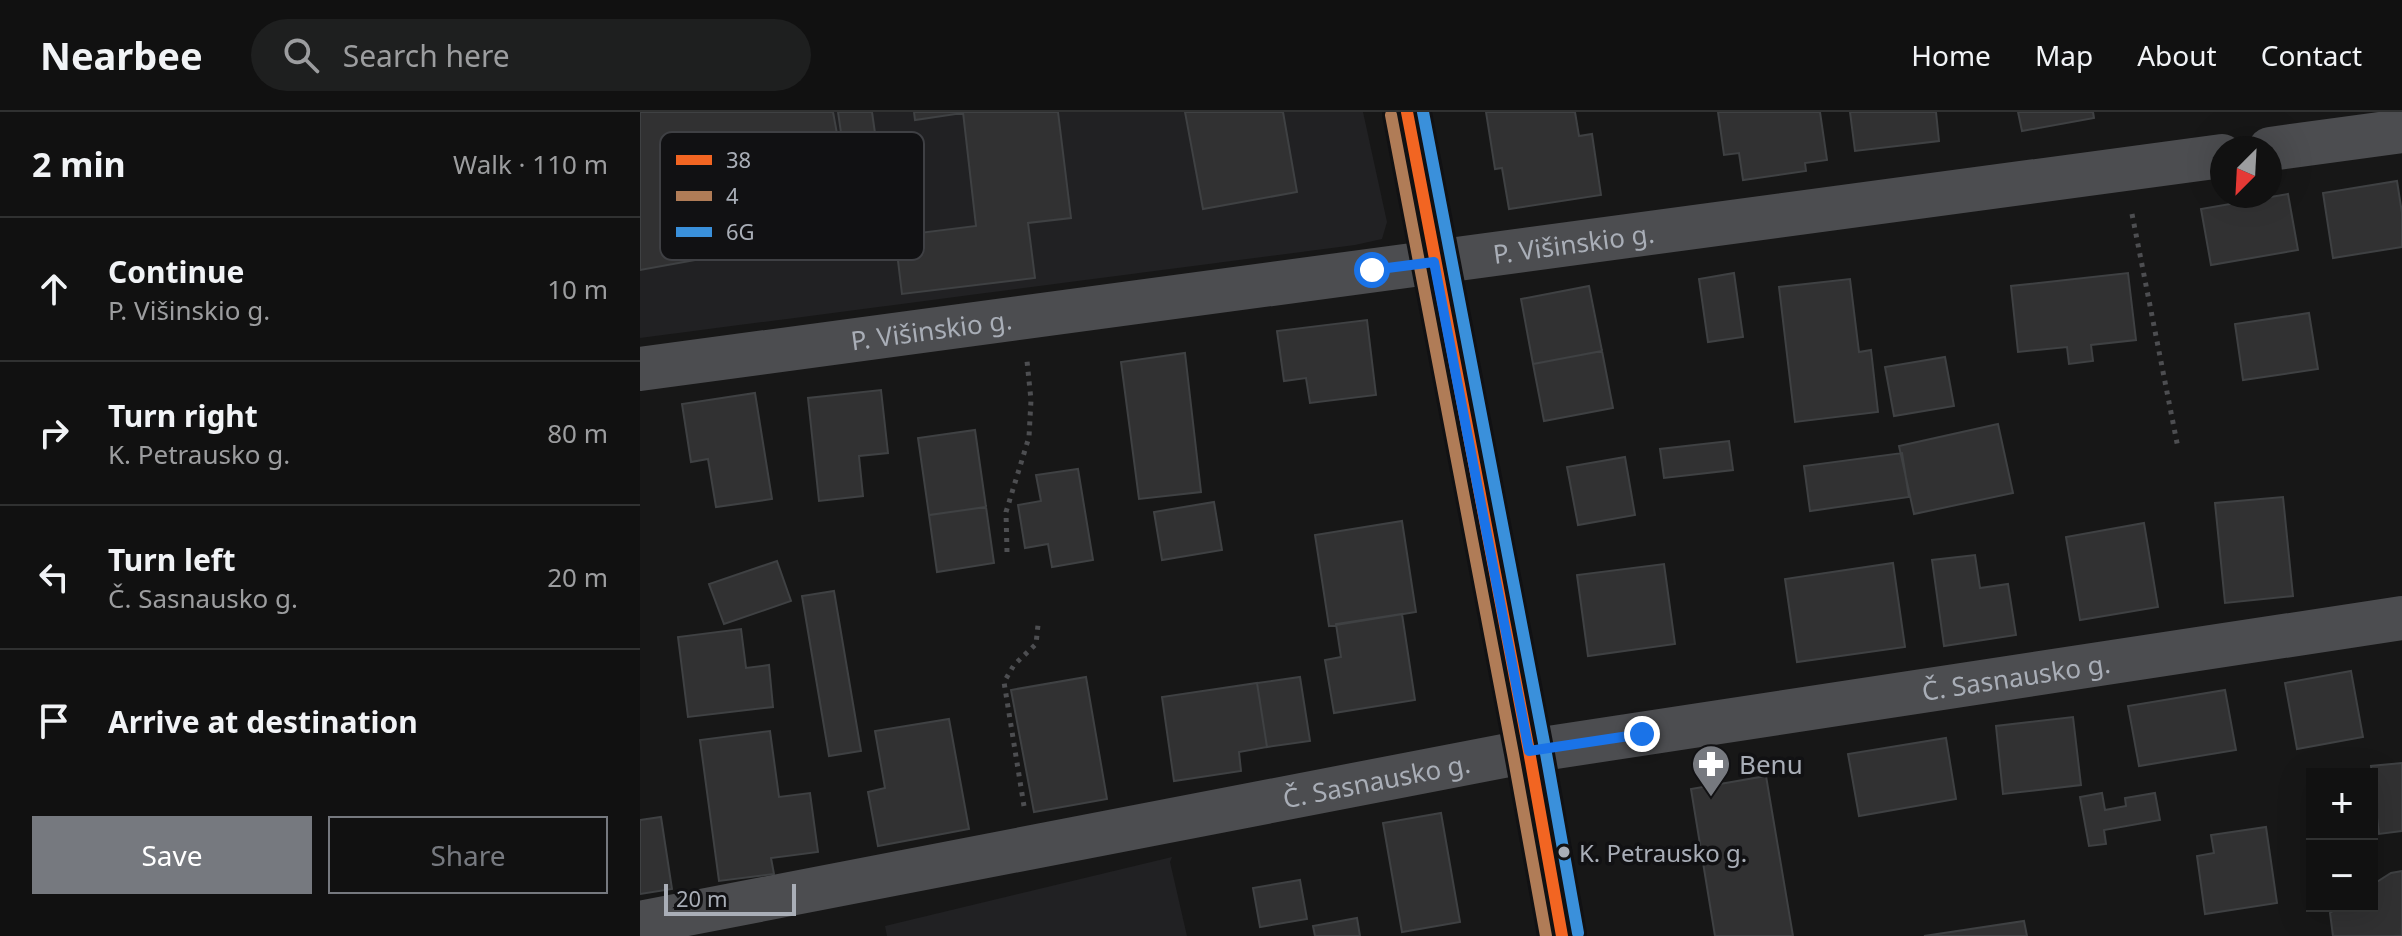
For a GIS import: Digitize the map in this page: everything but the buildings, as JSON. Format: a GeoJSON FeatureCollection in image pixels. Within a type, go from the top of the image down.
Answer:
{"type":"FeatureCollection","features":[{"type":"Feature","properties":{"kind":"main road"},"geometry":{"type":"LineString","coordinates":[[1407,112],[1562,936]]}},
{"type":"Feature","properties":{"kind":"street"},"geometry":{"type":"LineString","coordinates":[[2282,147],[2402,131]]}},
{"type":"Feature","properties":{"kind":"street","name":"P. Višinskio g."},"geometry":{"type":"LineString","coordinates":[[640,369],[2210,158]]}},
{"type":"Feature","properties":{"kind":"street","name":"Č. Sasnausko g."},"geometry":{"type":"LineString","coordinates":[[640,923],[1529,751],[2402,618]]}},
{"type":"Feature","properties":{"kind":"path"},"geometry":{"type":"LineString","coordinates":[[2123,169],[2178,448]]}},
{"type":"Feature","properties":{"kind":"path"},"geometry":{"type":"LineString","coordinates":[[1007,552],[1006,512],[1029,437],[1031,400],[1022,317]]}},
{"type":"Feature","properties":{"kind":"path"},"geometry":{"type":"LineString","coordinates":[[1031,847],[1004,682],[1014,665],[1036,644],[1038,625]]}},
{"type":"Feature","properties":{"kind":"shaded area"},"geometry":{"type":"Polygon","coordinates":[[[640,112],[1363,112],[1387,222],[1382,239],[640,338],[640,112]]]}},
{"type":"Feature","properties":{"kind":"shaded area"},"geometry":{"type":"Polygon","coordinates":[[[1172,857],[1170,862],[1187,936],[887,936],[885,926],[1172,857]]]}},
{"type":"Feature","properties":{"kind":"transit line","name":"38"},"geometry":{"type":"LineString","coordinates":[[1407,112],[1562,936]]}},
{"type":"Feature","properties":{"kind":"transit line","name":"6G"},"geometry":{"type":"LineString","coordinates":[[1423,112],[1578,933]]}},
{"type":"Feature","properties":{"kind":"transit line","name":"4"},"geometry":{"type":"LineString","coordinates":[[1391,115],[1546,936]]}},
{"type":"Feature","properties":{"kind":"place","name":"Benu"},"geometry":{"type":"Point","coordinates":[1711,798]}},
{"type":"Feature","properties":{"kind":"place","name":"K. Petrausko g."},"geometry":{"type":"Point","coordinates":[1564,852]}},
{"type":"Feature","properties":{"kind":"route"},"geometry":{"type":"LineString","coordinates":[[1372,270],[1434,262],[1529,751],[1642,734]]}}]}
